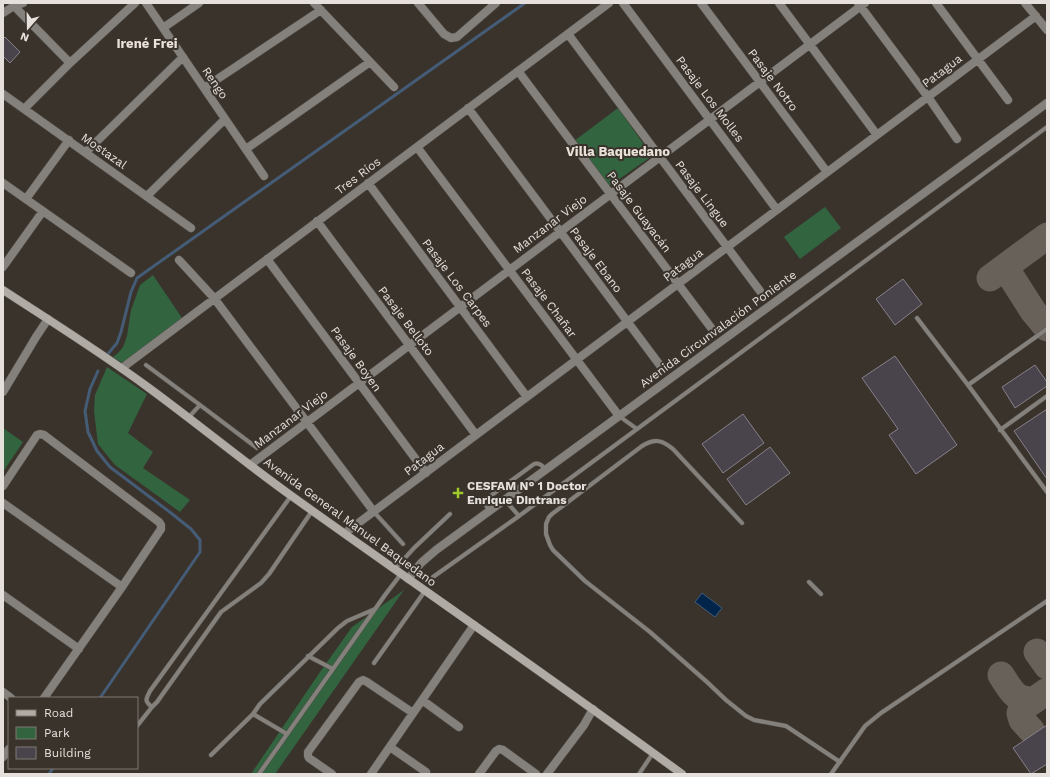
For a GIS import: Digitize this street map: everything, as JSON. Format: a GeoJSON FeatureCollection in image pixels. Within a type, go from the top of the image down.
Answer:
{"type":"FeatureCollection","features":[{"type":"Feature","properties":{"kind":"main road","name":"Avenida General Manuel Baquedano"},"geometry":{"type":"LineString","coordinates":[[3,290],[122,368],[291,495],[593,709],[682,774]]}},
{"type":"Feature","properties":{"kind":"street"},"geometry":{"type":"LineString","coordinates":[[4,10],[23,3]]}},
{"type":"Feature","properties":{"kind":"street"},"geometry":{"type":"LineString","coordinates":[[24,109],[70,63],[135,3]]}},
{"type":"Feature","properties":{"kind":"street","name":"Rengo"},"geometry":{"type":"LineString","coordinates":[[146,3],[264,176]]}},
{"type":"Feature","properties":{"kind":"street"},"geometry":{"type":"LineString","coordinates":[[163,28],[199,3]]}},
{"type":"Feature","properties":{"kind":"street"},"geometry":{"type":"LineString","coordinates":[[314,3],[394,87]]}},
{"type":"Feature","properties":{"kind":"street"},"geometry":{"type":"LineString","coordinates":[[418,3],[444,34],[451,38],[456,37],[490,5]]}},
{"type":"Feature","properties":{"kind":"street","name":"Tres Ríos"},"geometry":{"type":"LineString","coordinates":[[122,368],[609,3]]}},
{"type":"Feature","properties":{"kind":"street","name":"Pasaje Los Molles"},"geometry":{"type":"LineString","coordinates":[[623,3],[777,210]]}},
{"type":"Feature","properties":{"kind":"street","name":"Pasaje Notro"},"geometry":{"type":"LineString","coordinates":[[701,3],[827,172]]}},
{"type":"Feature","properties":{"kind":"street"},"geometry":{"type":"LineString","coordinates":[[779,3],[877,135]]}},
{"type":"Feature","properties":{"kind":"street"},"geometry":{"type":"LineString","coordinates":[[936,3],[1008,100]]}},
{"type":"Feature","properties":{"kind":"street"},"geometry":{"type":"LineString","coordinates":[[1025,3],[1047,30]]}},
{"type":"Feature","properties":{"kind":"street"},"geometry":{"type":"LineString","coordinates":[[861,4],[957,139]]}},
{"type":"Feature","properties":{"kind":"street","name":"Manzanar Viejo"},"geometry":{"type":"LineString","coordinates":[[250,465],[710,120],[861,4]]}},
{"type":"Feature","properties":{"kind":"street"},"geometry":{"type":"LineString","coordinates":[[14,6],[70,63]]}},
{"type":"Feature","properties":{"kind":"street"},"geometry":{"type":"LineString","coordinates":[[204,88],[321,10]]}},
{"type":"Feature","properties":{"kind":"street","name":"Patagua"},"geometry":{"type":"LineString","coordinates":[[344,533],[1036,16]]}},
{"type":"Feature","properties":{"kind":"street","name":"Pasaje Lingue"},"geometry":{"type":"LineString","coordinates":[[568,34],[760,291]]}},
{"type":"Feature","properties":{"kind":"street"},"geometry":{"type":"LineString","coordinates":[[86,152],[183,57]]}},
{"type":"Feature","properties":{"kind":"street"},"geometry":{"type":"LineString","coordinates":[[246,149],[370,62]]}},
{"type":"Feature","properties":{"kind":"street","name":"Pasaje Guayacán"},"geometry":{"type":"LineString","coordinates":[[518,71],[712,329]]}},
{"type":"Feature","properties":{"kind":"street","name":"Mostazal"},"geometry":{"type":"LineString","coordinates":[[3,94],[191,228]]}},
{"type":"Feature","properties":{"kind":"street","name":"Avenida Circunvalación Poniente"},"geometry":{"type":"LineString","coordinates":[[402,574],[421,563],[432,553],[489,511],[1047,103]]}},
{"type":"Feature","properties":{"kind":"street","name":"Pasaje Ebano"},"geometry":{"type":"LineString","coordinates":[[468,108],[662,368]]}},
{"type":"Feature","properties":{"kind":"street"},"geometry":{"type":"LineString","coordinates":[[147,196],[225,119]]}},
{"type":"Feature","properties":{"kind":"street"},"geometry":{"type":"LineString","coordinates":[[26,199],[68,140]]}},
{"type":"Feature","properties":{"kind":"street","name":"Pasaje Chañar"},"geometry":{"type":"LineString","coordinates":[[417,147],[619,416]]}},
{"type":"Feature","properties":{"kind":"street"},"geometry":{"type":"LineString","coordinates":[[3,183],[130,273]]}},
{"type":"Feature","properties":{"kind":"street","name":"Pasaje Los Carpes"},"geometry":{"type":"LineString","coordinates":[[368,184],[527,397]]}},
{"type":"Feature","properties":{"kind":"street"},"geometry":{"type":"LineString","coordinates":[[3,267],[43,212]]}},
{"type":"Feature","properties":{"kind":"street","name":"Pasaje Belloto"},"geometry":{"type":"LineString","coordinates":[[317,222],[476,435]]}},
{"type":"Feature","properties":{"kind":"street","name":"Pasaje Boyen"},"geometry":{"type":"LineString","coordinates":[[267,259],[426,473]]}},
{"type":"Feature","properties":{"kind":"street"},"geometry":{"type":"LineString","coordinates":[[179,260],[214,298],[374,512]]}},
{"type":"Feature","properties":{"kind":"street"},"geometry":{"type":"LineString","coordinates":[[3,392],[48,319]]}},
{"type":"Feature","properties":{"kind":"street"},"geometry":{"type":"LineString","coordinates":[[3,486],[37,435],[40,434],[44,435],[160,522],[161,525],[161,529],[122,587],[45,697]]}},
{"type":"Feature","properties":{"kind":"street"},"geometry":{"type":"LineString","coordinates":[[3,503],[122,587]]}},
{"type":"Feature","properties":{"kind":"street"},"geometry":{"type":"LineString","coordinates":[[3,595],[79,648]]}},
{"type":"Feature","properties":{"kind":"street"},"geometry":{"type":"LineString","coordinates":[[371,774],[474,625]]}},
{"type":"Feature","properties":{"kind":"street"},"geometry":{"type":"LineString","coordinates":[[332,774],[309,758],[308,752],[359,682],[363,680],[367,682],[413,713]]}},
{"type":"Feature","properties":{"kind":"street"},"geometry":{"type":"LineString","coordinates":[[422,700],[459,727]]}},
{"type":"Feature","properties":{"kind":"street"},"geometry":{"type":"LineString","coordinates":[[547,774],[584,724],[593,709]]}},
{"type":"Feature","properties":{"kind":"street"},"geometry":{"type":"LineString","coordinates":[[390,747],[426,772]]}},
{"type":"Feature","properties":{"kind":"street"},"geometry":{"type":"LineString","coordinates":[[480,774],[499,749],[503,750],[536,774]]}},
{"type":"Feature","properties":{"kind":"lane"},"geometry":{"type":"LineString","coordinates":[[433,577],[519,516],[1047,127]]}},
{"type":"Feature","properties":{"kind":"lane"},"geometry":{"type":"LineString","coordinates":[[918,318],[1047,492]]}},
{"type":"Feature","properties":{"kind":"lane"},"geometry":{"type":"LineString","coordinates":[[968,385],[1047,329]]}},
{"type":"Feature","properties":{"kind":"lane"},"geometry":{"type":"LineString","coordinates":[[146,365],[257,448]]}},
{"type":"Feature","properties":{"kind":"lane"},"geometry":{"type":"LineString","coordinates":[[1000,430],[1047,396]]}},
{"type":"Feature","properties":{"kind":"lane"},"geometry":{"type":"LineString","coordinates":[[188,418],[200,405]]}},
{"type":"Feature","properties":{"kind":"lane"},"geometry":{"type":"LineString","coordinates":[[619,416],[637,429]]}},
{"type":"Feature","properties":{"kind":"lane"},"geometry":{"type":"LineString","coordinates":[[742,523],[673,449],[666,444],[653,441],[642,446],[552,514],[547,521],[546,529],[548,540],[553,550],[585,581],[650,632],[746,716],[754,720],[786,726],[840,762]]}},
{"type":"Feature","properties":{"kind":"lane"},"geometry":{"type":"LineString","coordinates":[[489,511],[484,503],[486,500],[534,464],[539,464],[546,470]]}},
{"type":"Feature","properties":{"kind":"lane"},"geometry":{"type":"LineString","coordinates":[[152,707],[147,704],[146,699],[150,691],[291,495]]}},
{"type":"Feature","properties":{"kind":"lane"},"geometry":{"type":"LineString","coordinates":[[504,500],[519,516]]}},
{"type":"Feature","properties":{"kind":"lane"},"geometry":{"type":"LineString","coordinates":[[138,725],[157,702],[221,612],[261,583],[269,574],[312,510]]}},
{"type":"Feature","properties":{"kind":"lane"},"geometry":{"type":"LineString","coordinates":[[374,512],[403,544]]}},
{"type":"Feature","properties":{"kind":"lane"},"geometry":{"type":"LineString","coordinates":[[260,774],[375,609],[402,574],[414,548],[450,514]]}},
{"type":"Feature","properties":{"kind":"lane"},"geometry":{"type":"LineString","coordinates":[[809,582],[821,594]]}},
{"type":"Feature","properties":{"kind":"lane"},"geometry":{"type":"LineString","coordinates":[[374,663],[425,591]]}},
{"type":"Feature","properties":{"kind":"lane"},"geometry":{"type":"LineString","coordinates":[[831,774],[865,726],[881,713],[1047,601]]}},
{"type":"Feature","properties":{"kind":"lane"},"geometry":{"type":"LineString","coordinates":[[211,755],[253,714],[260,704],[308,656],[338,628],[347,621],[375,609]]}},
{"type":"Feature","properties":{"kind":"lane"},"geometry":{"type":"LineString","coordinates":[[308,656],[333,669]]}},
{"type":"Feature","properties":{"kind":"lane"},"geometry":{"type":"LineString","coordinates":[[253,714],[287,734]]}},
{"type":"Feature","properties":{"kind":"lane"},"geometry":{"type":"LineString","coordinates":[[639,774],[654,753]]}},
{"type":"Feature","properties":{"kind":"green space"},"geometry":{"type":"Polygon","coordinates":[[[618,108],[652,156],[608,187],[574,141],[618,108]]]}},
{"type":"Feature","properties":{"kind":"green space"},"geometry":{"type":"Polygon","coordinates":[[[825,207],[841,228],[800,259],[784,237],[825,207]]]}},
{"type":"Feature","properties":{"kind":"green space"},"geometry":{"type":"Polygon","coordinates":[[[153,275],[184,321],[125,365],[113,357],[123,347],[127,336],[131,310],[140,285],[153,275]]]}},
{"type":"Feature","properties":{"kind":"green space"},"geometry":{"type":"Polygon","coordinates":[[[107,367],[147,394],[128,433],[153,452],[143,468],[190,500],[180,512],[115,465],[98,444],[94,411],[95,395],[107,367]]]}},
{"type":"Feature","properties":{"kind":"green space"},"geometry":{"type":"Polygon","coordinates":[[[3,428],[23,442],[3,472],[3,428]]]}},
{"type":"Feature","properties":{"kind":"green space"},"geometry":{"type":"Polygon","coordinates":[[[404,590],[275,774],[251,774],[352,627],[404,590]]]}},
{"type":"Feature","properties":{"kind":"water"},"geometry":{"type":"Polygon","coordinates":[[[702,593],[722,608],[715,617],[695,602],[702,593]]]}},
{"type":"Feature","properties":{"kind":"building"},"geometry":{"type":"Polygon","coordinates":[[[5,37],[20,52],[10,63],[3,56],[3,39],[5,37]]]}},
{"type":"Feature","properties":{"kind":"building"},"geometry":{"type":"Polygon","coordinates":[[[903,279],[922,304],[895,325],[876,299],[903,279]]]}},
{"type":"Feature","properties":{"kind":"building"},"geometry":{"type":"Polygon","coordinates":[[[895,356],[957,445],[916,474],[889,435],[898,429],[862,378],[895,356]]]}},
{"type":"Feature","properties":{"kind":"building"},"geometry":{"type":"Polygon","coordinates":[[[1035,365],[1047,382],[1047,386],[1015,408],[1002,387],[1035,365]]]}},
{"type":"Feature","properties":{"kind":"building"},"geometry":{"type":"Polygon","coordinates":[[[1047,409],[1047,479],[1014,431],[1047,409]]]}},
{"type":"Feature","properties":{"kind":"building"},"geometry":{"type":"Polygon","coordinates":[[[743,414],[764,443],[723,473],[702,444],[743,414]]]}},
{"type":"Feature","properties":{"kind":"building"},"geometry":{"type":"Polygon","coordinates":[[[770,447],[790,473],[746,505],[727,479],[770,447]]]}},
{"type":"Feature","properties":{"kind":"building"},"geometry":{"type":"Polygon","coordinates":[[[1047,725],[1047,764],[1031,774],[1013,748],[1047,725]]]}},
{"type":"Feature","properties":{"kind":"waterway"},"geometry":{"type":"LineString","coordinates":[[107,355],[117,343],[131,292],[137,278],[525,3]]}},
{"type":"Feature","properties":{"kind":"waterway"},"geometry":{"type":"LineString","coordinates":[[98,371],[90,389],[85,411],[88,432],[97,451],[110,467],[191,529],[200,540],[200,552],[101,697]]}},
{"type":"Feature","properties":{"kind":"waterway"},"geometry":{"type":"LineString","coordinates":[[49,774],[52,769]]}},
{"type":"Feature","properties":{"kind":"taxiway"},"geometry":{"type":"LineString","coordinates":[[990,278],[1047,236]]}},
{"type":"Feature","properties":{"kind":"taxiway"},"geometry":{"type":"LineString","coordinates":[[1005,267],[1033,311],[1047,328]]}},
{"type":"Feature","properties":{"kind":"taxiway"},"geometry":{"type":"LineString","coordinates":[[1037,652],[1047,666]]}},
{"type":"Feature","properties":{"kind":"taxiway"},"geometry":{"type":"LineString","coordinates":[[1001,675],[1017,696],[1027,700],[1033,700]]}},
{"type":"Feature","properties":{"kind":"taxiway"},"geometry":{"type":"LineString","coordinates":[[1031,730],[1022,720],[1020,713],[1023,708],[1047,691]]}},
{"type":"Feature","properties":{"kind":"place","name":"CESFAM N° 1 Doctor Enrique Dintrans"},"geometry":{"type":"Point","coordinates":[458,493]}},
{"type":"Feature","properties":{"kind":"district","name":"Irené Frei"},"geometry":{"type":"Point","coordinates":[147,43]}},
{"type":"Feature","properties":{"kind":"district","name":"Villa Baquedano"},"geometry":{"type":"Point","coordinates":[618,151]}}]}
